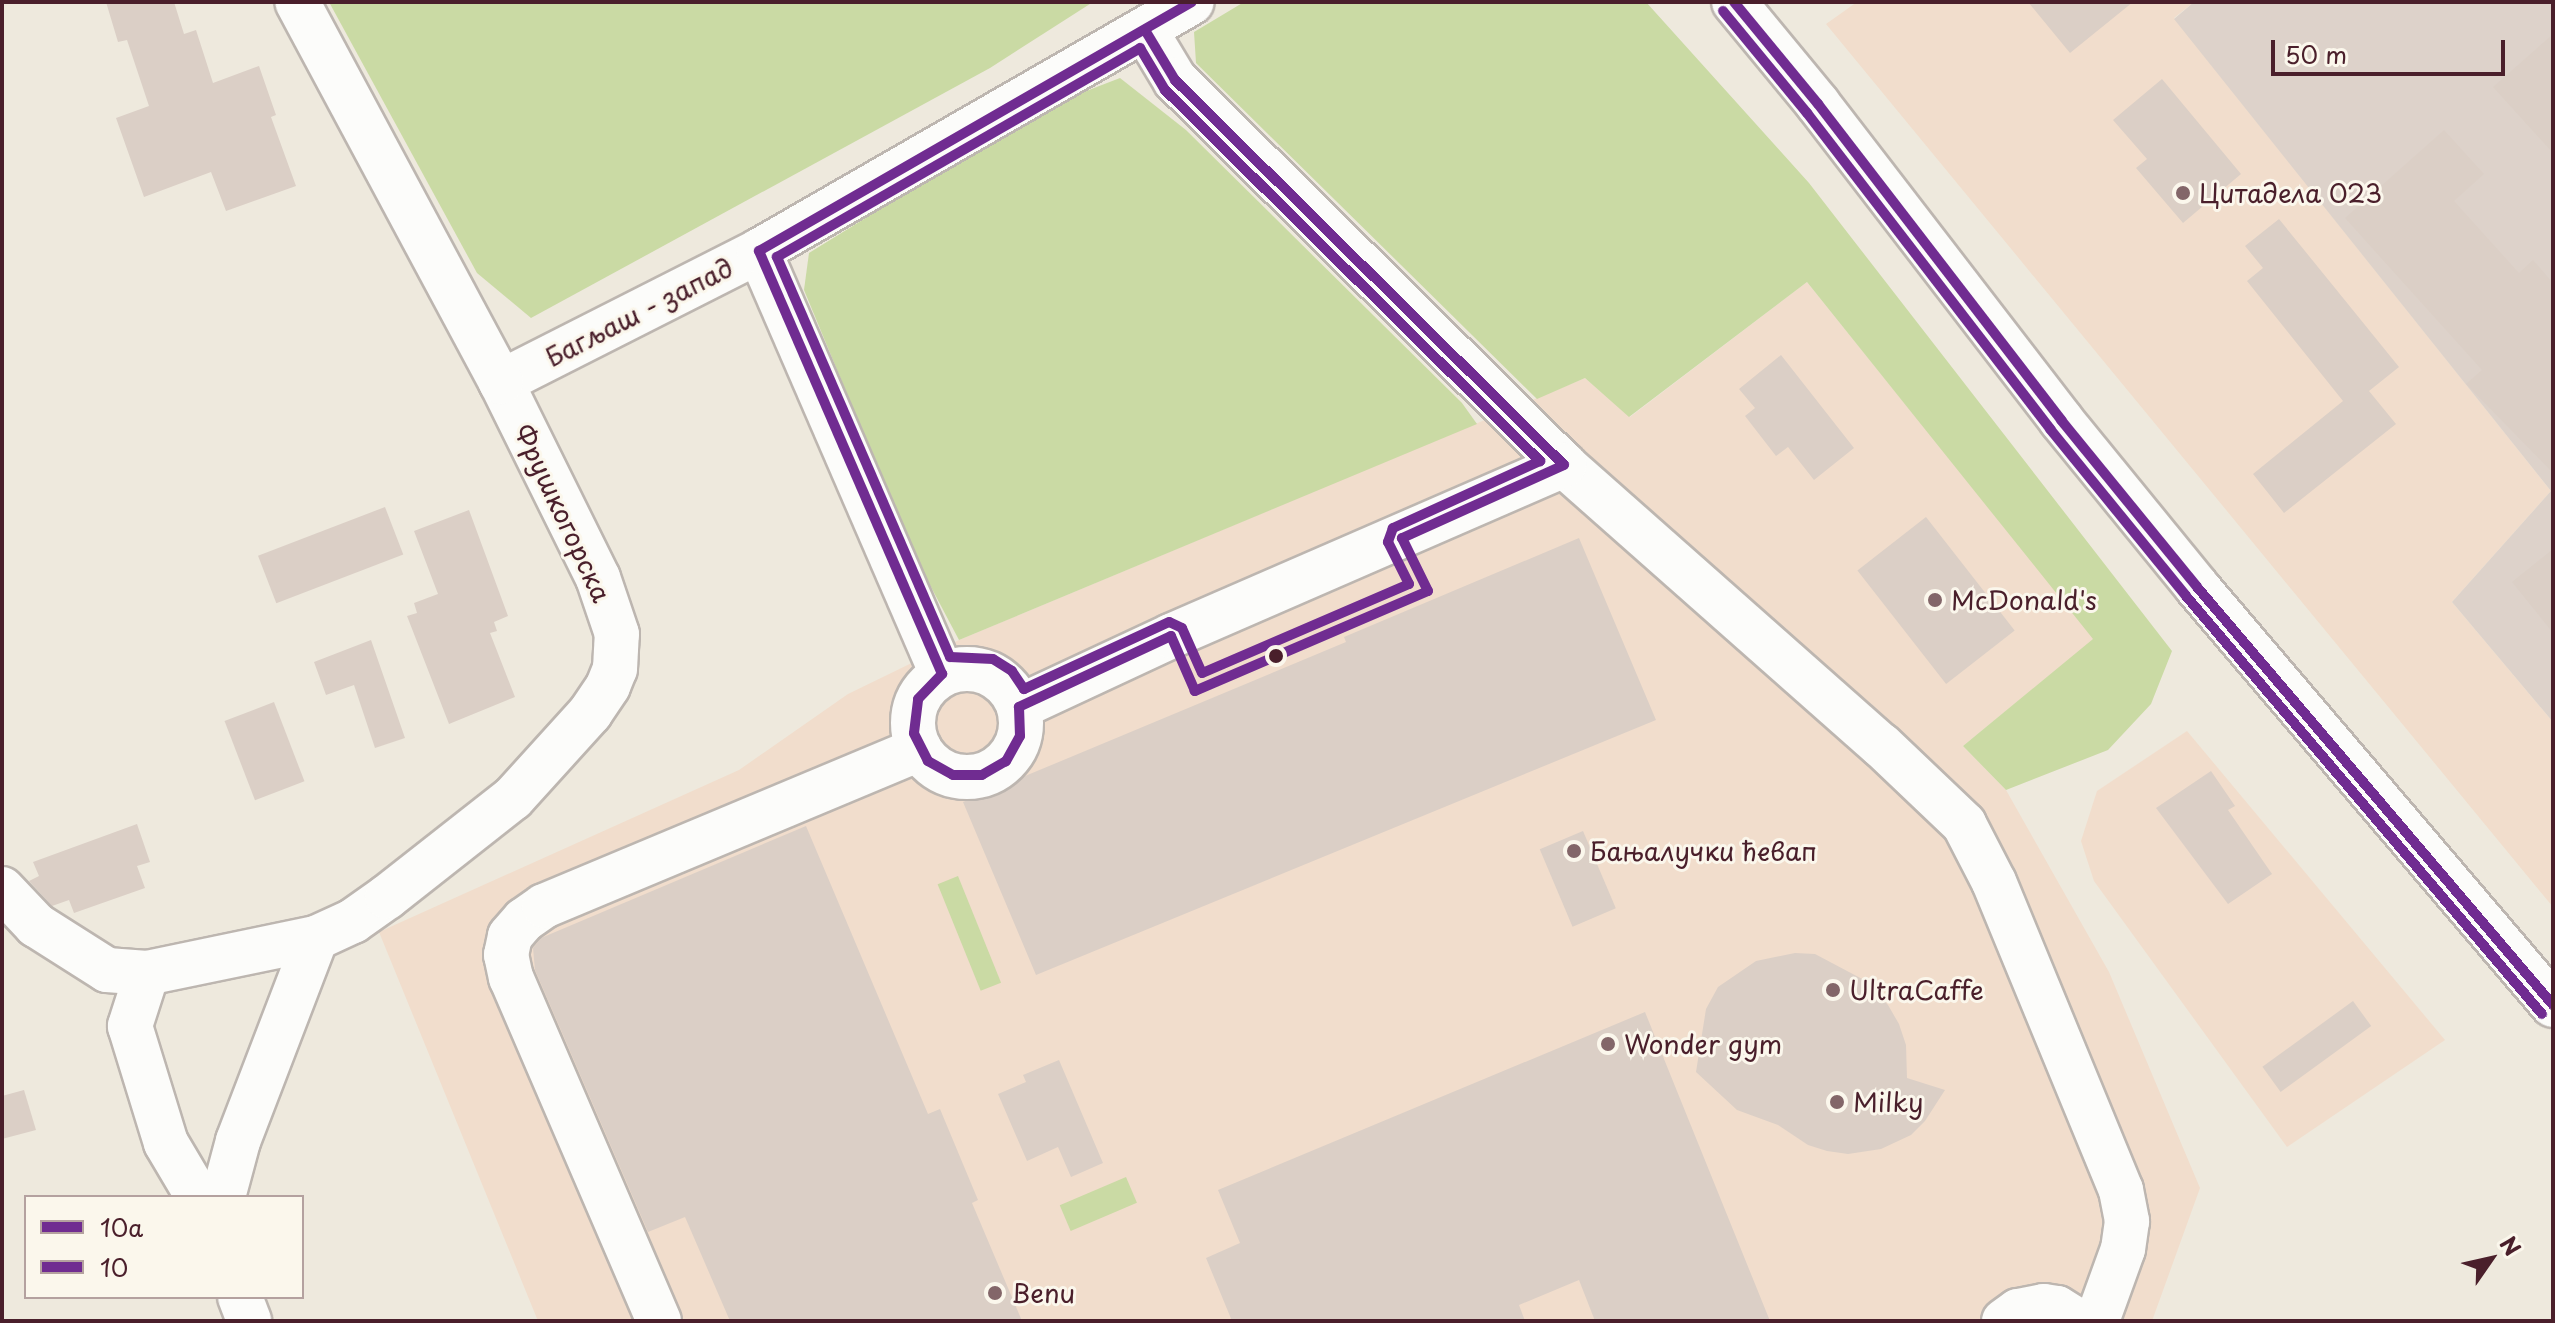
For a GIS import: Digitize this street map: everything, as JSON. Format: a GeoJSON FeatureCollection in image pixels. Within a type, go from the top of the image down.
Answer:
{"type":"FeatureCollection","features":[{"type":"Feature","properties":{"kind":"street","name":"Фрушкогорска"},"geometry":{"type":"LineString","coordinates":[[2,889],[36,925],[107,970],[147,973],[316,938],[353,921],[376,905],[513,798],[590,713],[615,669],[617,634],[598,578],[501,382],[297,2]]}},
{"type":"Feature","properties":{"kind":"street","name":"Багљаш - запад"},"geometry":{"type":"LineString","coordinates":[[501,382],[759,251],[1192,2]]}},
{"type":"Feature","properties":{"kind":"street"},"geometry":{"type":"LineString","coordinates":[[1734,2],[1818,104],[2042,396],[2177,563],[2553,1005]]}},
{"type":"Feature","properties":{"kind":"street"},"geometry":{"type":"LineString","coordinates":[[1760,2],[1818,104]]}},
{"type":"Feature","properties":{"kind":"street"},"geometry":{"type":"LineString","coordinates":[[1145,30],[1175,80],[1193,99],[1564,465],[1881,745],[1964,824],[1994,882],[2121,1190],[2127,1221],[2115,1276],[2082,1319],[2057,1308],[2030,1307],[2004,1321]]}},
{"type":"Feature","properties":{"kind":"street"},"geometry":{"type":"LineString","coordinates":[[759,251],[942,674]]}},
{"type":"Feature","properties":{"kind":"street"},"geometry":{"type":"LineString","coordinates":[[1019,707],[1171,636],[1564,465]]}},
{"type":"Feature","properties":{"kind":"street"},"geometry":{"type":"LineString","coordinates":[[973,668],[988,672],[1013,693],[1019,707],[1020,736],[1015,750],[995,770],[982,775],[953,775],[939,770],[920,749],[913,716],[928,685],[942,674],[973,668]]}},
{"type":"Feature","properties":{"kind":"street"},"geometry":{"type":"LineString","coordinates":[[659,1321],[511,978],[506,955],[510,936],[524,920],[544,906],[920,749]]}},
{"type":"Feature","properties":{"kind":"street"},"geometry":{"type":"LineString","coordinates":[[224,1195],[238,1141],[316,938]]}},
{"type":"Feature","properties":{"kind":"street"},"geometry":{"type":"LineString","coordinates":[[147,973],[130,1026],[166,1143],[197,1195]]}},
{"type":"Feature","properties":{"kind":"street"},"geometry":{"type":"LineString","coordinates":[[241,1299],[249,1321]]}},
{"type":"Feature","properties":{"kind":"shaded area"},"geometry":{"type":"Polygon","coordinates":[[[1857,2],[2194,2],[2174,18],[2551,491],[2452,602],[2553,722],[2553,907],[1826,24],[1857,2]]]}},
{"type":"Feature","properties":{"kind":"shaded area"},"geometry":{"type":"Polygon","coordinates":[[[2194,2],[2553,2],[2553,722],[2452,602],[2551,491],[2174,19],[2194,2]]]}},
{"type":"Feature","properties":{"kind":"shaded area"},"geometry":{"type":"Polygon","coordinates":[[[1807,282],[2094,639],[1963,746],[2006,790],[2109,972],[2200,1188],[2152,1321],[538,1321],[379,932],[739,770],[848,694],[959,640],[1585,378],[1630,417],[1807,282]]]}},
{"type":"Feature","properties":{"kind":"shaded area"},"geometry":{"type":"Polygon","coordinates":[[[2187,731],[2445,1040],[2287,1147],[2094,881],[2081,841],[2097,791],[2187,731]]]}},
{"type":"Feature","properties":{"kind":"green space"},"geometry":{"type":"Polygon","coordinates":[[[329,2],[1093,2],[990,68],[531,318],[477,273],[329,2]]]}},
{"type":"Feature","properties":{"kind":"green space"},"geometry":{"type":"Polygon","coordinates":[[[1244,2],[1646,2],[1809,183],[2172,651],[2151,704],[2108,750],[2006,790],[1963,746],[2093,639],[1807,282],[1629,417],[1585,378],[1537,399],[1196,63],[1194,32],[1244,2]]]}},
{"type":"Feature","properties":{"kind":"green space"},"geometry":{"type":"Polygon","coordinates":[[[1120,78],[1186,130],[1462,403],[1477,424],[959,640],[912,551],[804,290],[809,253],[1045,107],[1120,78]]]}},
{"type":"Feature","properties":{"kind":"green space"},"geometry":{"type":"Polygon","coordinates":[[[958,876],[1001,983],[981,991],[938,884],[958,876]]]}},
{"type":"Feature","properties":{"kind":"green space"},"geometry":{"type":"Polygon","coordinates":[[[1126,1177],[1137,1203],[1071,1231],[1060,1205],[1126,1177]]]}},
{"type":"Feature","properties":{"kind":"building"},"geometry":{"type":"Polygon","coordinates":[[[106,2],[174,2],[184,34],[196,30],[213,83],[259,66],[276,115],[271,117],[296,186],[226,211],[211,172],[144,197],[116,118],[149,106],[127,40],[118,42],[106,2]]]}},
{"type":"Feature","properties":{"kind":"building"},"geometry":{"type":"Polygon","coordinates":[[[2028,2],[2133,2],[2070,53],[2028,2]]]}},
{"type":"Feature","properties":{"kind":"building"},"geometry":{"type":"Polygon","coordinates":[[[2553,34],[2553,153],[2493,87],[2553,34]]]}},
{"type":"Feature","properties":{"kind":"building"},"geometry":{"type":"Polygon","coordinates":[[[2162,79],[2241,174],[2183,223],[2136,168],[2147,159],[2113,120],[2162,79]]]}},
{"type":"Feature","properties":{"kind":"building"},"geometry":{"type":"Polygon","coordinates":[[[2444,130],[2484,174],[2454,201],[2519,273],[2533,260],[2553,283],[2553,473],[2466,384],[2482,370],[2345,218],[2444,130]]]}},
{"type":"Feature","properties":{"kind":"building"},"geometry":{"type":"Polygon","coordinates":[[[2279,219],[2399,367],[2369,391],[2396,424],[2284,513],[2253,474],[2343,401],[2247,281],[2263,268],[2245,246],[2279,219]]]}},
{"type":"Feature","properties":{"kind":"building"},"geometry":{"type":"Polygon","coordinates":[[[1781,355],[1854,448],[1814,480],[1788,447],[1776,456],[1745,416],[1755,408],[1739,389],[1781,355]]]}},
{"type":"Feature","properties":{"kind":"building"},"geometry":{"type":"Polygon","coordinates":[[[385,507],[403,555],[276,603],[258,556],[385,507]]]}},
{"type":"Feature","properties":{"kind":"building"},"geometry":{"type":"Polygon","coordinates":[[[469,510],[508,616],[494,622],[497,631],[490,633],[515,697],[449,724],[407,616],[417,613],[414,603],[438,594],[414,531],[469,510]]]}},
{"type":"Feature","properties":{"kind":"building"},"geometry":{"type":"Polygon","coordinates":[[[1926,517],[2015,630],[1946,684],[1857,571],[1926,517]]]}},
{"type":"Feature","properties":{"kind":"building"},"geometry":{"type":"Polygon","coordinates":[[[1579,538],[1656,720],[1036,975],[963,802],[1346,642],[1344,637],[1579,538]]]}},
{"type":"Feature","properties":{"kind":"building"},"geometry":{"type":"Polygon","coordinates":[[[2553,549],[2553,633],[2512,582],[2553,549]]]}},
{"type":"Feature","properties":{"kind":"building"},"geometry":{"type":"Polygon","coordinates":[[[371,640],[405,738],[375,748],[354,685],[326,695],[314,662],[371,640]]]}},
{"type":"Feature","properties":{"kind":"building"},"geometry":{"type":"Polygon","coordinates":[[[274,702],[304,781],[255,800],[225,721],[274,702]]]}},
{"type":"Feature","properties":{"kind":"building"},"geometry":{"type":"Polygon","coordinates":[[[2211,771],[2235,806],[2228,810],[2272,874],[2228,904],[2156,808],[2211,771]]]}},
{"type":"Feature","properties":{"kind":"building"},"geometry":{"type":"Polygon","coordinates":[[[137,824],[150,862],[137,866],[145,888],[74,913],[69,900],[52,906],[29,881],[39,876],[33,862],[137,824]]]}},
{"type":"Feature","properties":{"kind":"building"},"geometry":{"type":"Polygon","coordinates":[[[806,826],[928,1114],[940,1109],[978,1200],[972,1203],[1022,1321],[730,1321],[685,1217],[648,1232],[535,970],[533,948],[541,938],[806,826]]]}},
{"type":"Feature","properties":{"kind":"building"},"geometry":{"type":"Polygon","coordinates":[[[1583,831],[1616,908],[1573,927],[1540,849],[1583,831]]]}},
{"type":"Feature","properties":{"kind":"building"},"geometry":{"type":"Polygon","coordinates":[[[1795,953],[1815,954],[1866,981],[1888,1005],[1899,1024],[1906,1045],[1907,1078],[1945,1090],[1925,1121],[1911,1135],[1881,1149],[1848,1154],[1827,1151],[1808,1145],[1778,1125],[1737,1110],[1696,1072],[1706,1009],[1718,987],[1756,961],[1795,953]]]}},
{"type":"Feature","properties":{"kind":"building"},"geometry":{"type":"Polygon","coordinates":[[[2353,1001],[2371,1026],[2281,1092],[2262,1067],[2353,1001]]]}},
{"type":"Feature","properties":{"kind":"building"},"geometry":{"type":"Polygon","coordinates":[[[1645,1012],[1770,1321],[1595,1321],[1579,1280],[1519,1305],[1525,1321],[1232,1321],[1206,1258],[1240,1243],[1218,1190],[1645,1012]]]}},
{"type":"Feature","properties":{"kind":"building"},"geometry":{"type":"Polygon","coordinates":[[[1059,1060],[1103,1163],[1071,1177],[1058,1147],[1027,1161],[998,1094],[1026,1082],[1023,1075],[1059,1060]]]}},
{"type":"Feature","properties":{"kind":"building"},"geometry":{"type":"Polygon","coordinates":[[[24,1090],[36,1130],[2,1139],[2,1096],[24,1090]]]}},
{"type":"Feature","properties":{"kind":"transit line","name":"10а"},"geometry":{"type":"LineString","coordinates":[[1145,30],[1175,80],[1564,465],[1402,538],[1428,591],[1195,691],[1171,636],[1019,707],[1020,736],[1006,761],[982,775],[953,775],[928,761],[914,733],[918,699],[942,674],[759,251],[1192,2]]}},
{"type":"Feature","properties":{"kind":"transit line","name":"10а"},"geometry":{"type":"LineString","coordinates":[[1734,2],[1818,104],[2061,420],[2197,587],[2553,1005]]}},
{"type":"Feature","properties":{"kind":"transit line","name":"10"},"geometry":{"type":"LineString","coordinates":[[1723,11],[1807,113],[2050,429],[2186,596],[2542,1014]]}},
{"type":"Feature","properties":{"kind":"transit line","name":"10"},"geometry":{"type":"LineString","coordinates":[[1140,48],[1165,90],[1540,461],[1393,528],[1388,542],[1409,584],[1202,673],[1182,628],[1169,622],[1024,689],[1012,671],[993,659],[950,657],[777,257],[1140,48]]}},
{"type":"Feature","properties":{"kind":"place","name":"Цитадела 023"},"geometry":{"type":"Point","coordinates":[2183,193]}},
{"type":"Feature","properties":{"kind":"place","name":"McDonald's"},"geometry":{"type":"Point","coordinates":[1935,600]}},
{"type":"Feature","properties":{"kind":"place","name":"Бањалучки ћевап"},"geometry":{"type":"Point","coordinates":[1574,851]}},
{"type":"Feature","properties":{"kind":"place","name":"UltraCaffe"},"geometry":{"type":"Point","coordinates":[1833,990]}},
{"type":"Feature","properties":{"kind":"place","name":"Wonder gym"},"geometry":{"type":"Point","coordinates":[1608,1044]}},
{"type":"Feature","properties":{"kind":"place","name":"Milky"},"geometry":{"type":"Point","coordinates":[1837,1102]}},
{"type":"Feature","properties":{"kind":"place","name":"Benu"},"geometry":{"type":"Point","coordinates":[995,1293]}}]}
